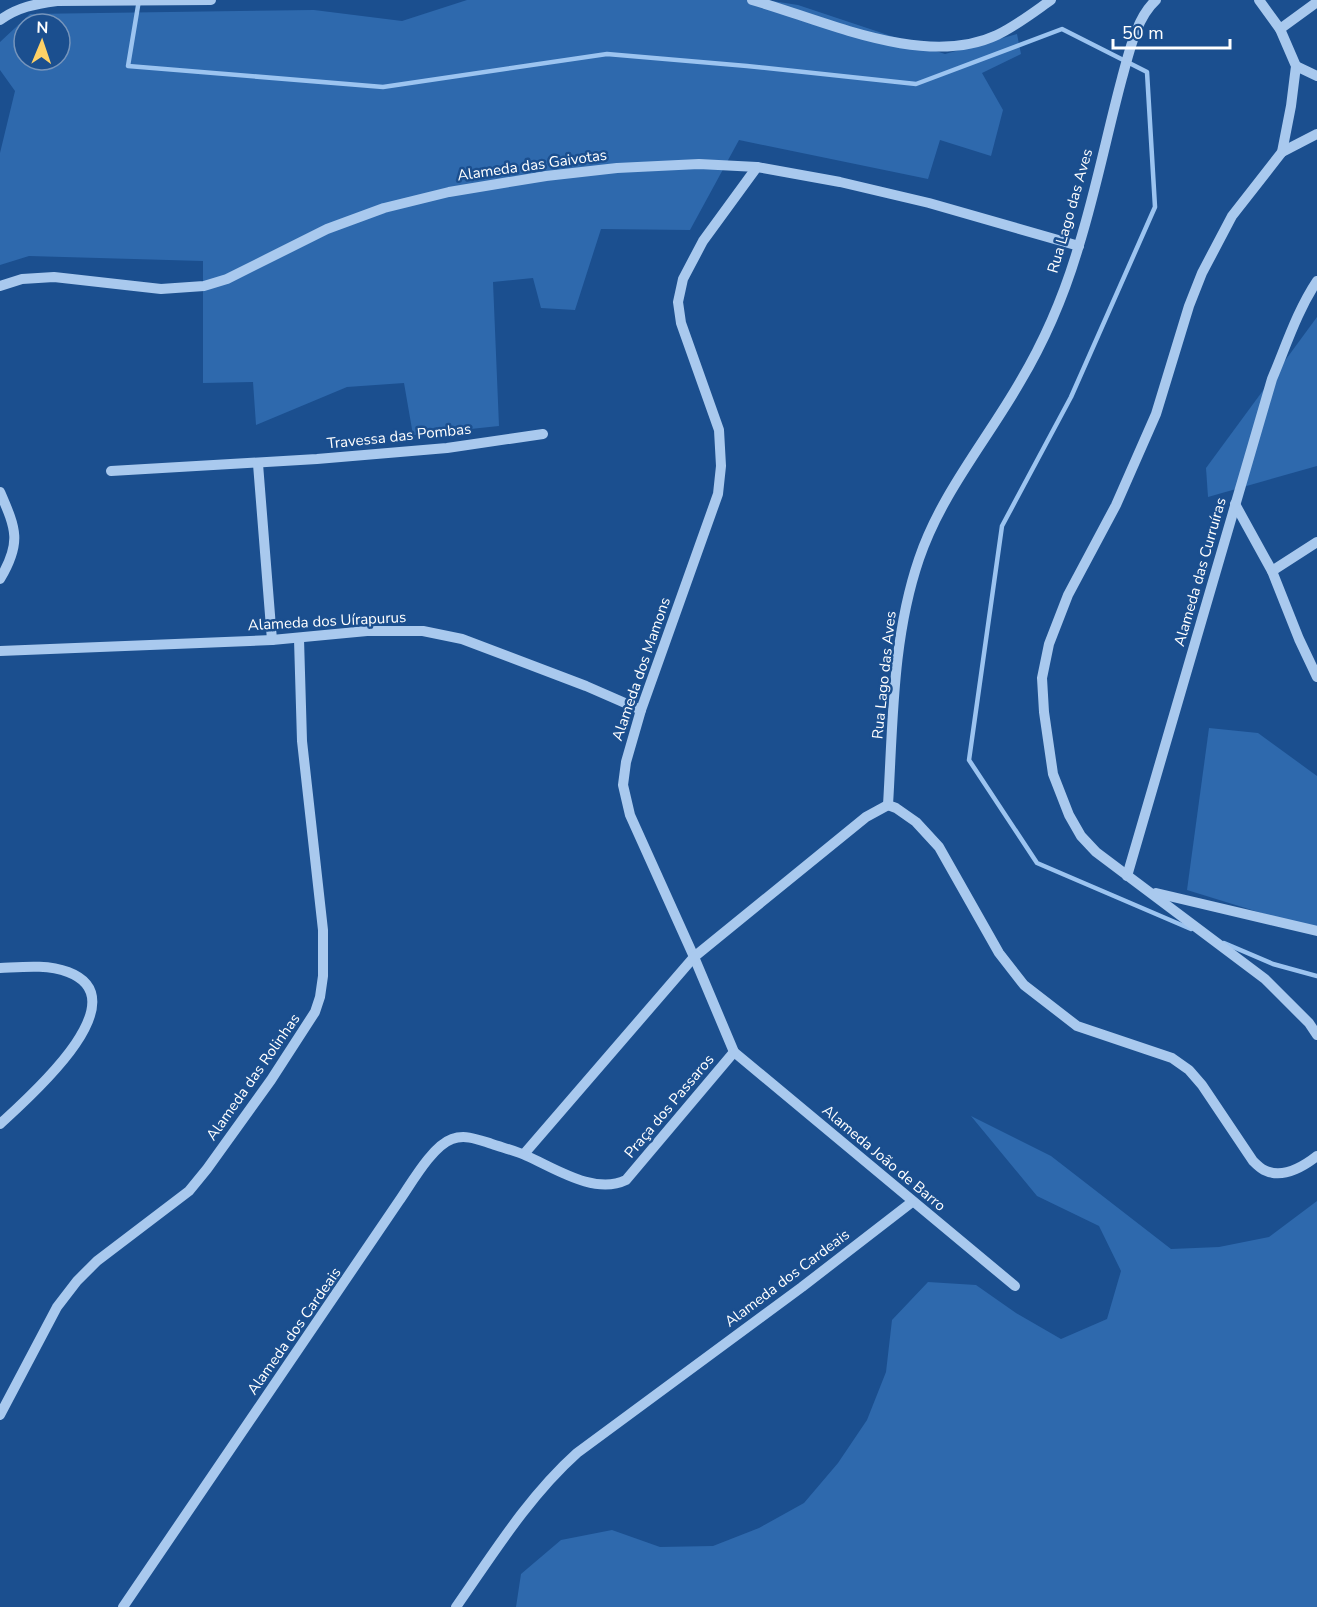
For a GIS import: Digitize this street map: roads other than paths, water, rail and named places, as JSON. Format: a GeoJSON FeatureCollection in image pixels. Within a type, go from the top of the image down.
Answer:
{"type":"FeatureCollection","features":[{"type":"Feature","properties":{"kind":"street"},"geometry":{"type":"LineString","coordinates":[[0,20],[30,2],[211,0]]}},
{"type":"Feature","properties":{"kind":"street"},"geometry":{"type":"LineString","coordinates":[[752,0],[819,22],[892,42],[929,47],[960,46],[995,36],[1022,21],[1051,0]]}},
{"type":"Feature","properties":{"kind":"street"},"geometry":{"type":"LineString","coordinates":[[1258,0],[1280,29],[1296,66],[1282,152]]}},
{"type":"Feature","properties":{"kind":"street","name":"Rua Lago das Aves"},"geometry":{"type":"LineString","coordinates":[[888,805],[898,646],[907,600],[919,558],[941,507],[1020,382],[1050,326],[1079,246],[1127,62],[1138,29],[1151,2]]}},
{"type":"Feature","properties":{"kind":"street"},"geometry":{"type":"LineString","coordinates":[[1280,29],[1317,3]]}},
{"type":"Feature","properties":{"kind":"street"},"geometry":{"type":"LineString","coordinates":[[1296,66],[1317,76]]}},
{"type":"Feature","properties":{"kind":"street"},"geometry":{"type":"LineString","coordinates":[[1317,134],[1282,152],[1232,216],[1202,273],[1156,414],[1116,505],[1068,595],[1049,644],[1042,678],[1044,712],[1053,774],[1069,815],[1081,836],[1096,852],[1265,979],[1309,1023],[1317,1035]]}},
{"type":"Feature","properties":{"kind":"street","name":"Alameda das Gaivotas"},"geometry":{"type":"LineString","coordinates":[[0,286],[22,279],[54,277],[161,289],[204,286],[227,279],[327,229],[384,208],[449,192],[546,176],[617,168],[699,164],[757,167],[840,182],[929,203],[1079,246]]}},
{"type":"Feature","properties":{"kind":"street","name":"Alameda dos Mamons"},"geometry":{"type":"LineString","coordinates":[[694,957],[630,815],[623,785],[626,762],[641,710],[718,494],[721,466],[719,430],[681,323],[678,302],[683,279],[703,241],[757,167]]}},
{"type":"Feature","properties":{"kind":"street","name":"Alameda das Curruíras"},"geometry":{"type":"LineString","coordinates":[[1127,876],[1272,379],[1296,320],[1317,281]]}},
{"type":"Feature","properties":{"kind":"street","name":"Travessa das Pombas"},"geometry":{"type":"LineString","coordinates":[[111,471],[258,464],[447,448],[543,434]]}},
{"type":"Feature","properties":{"kind":"street"},"geometry":{"type":"LineString","coordinates":[[258,464],[272,640]]}},
{"type":"Feature","properties":{"kind":"street"},"geometry":{"type":"LineString","coordinates":[[0,492],[13,523],[15,543],[10,561],[0,579]]}},
{"type":"Feature","properties":{"kind":"street"},"geometry":{"type":"LineString","coordinates":[[1234,504],[1272,571],[1317,677]]}},
{"type":"Feature","properties":{"kind":"street"},"geometry":{"type":"LineString","coordinates":[[1272,571],[1317,542]]}},
{"type":"Feature","properties":{"kind":"street","name":"Alameda dos Uírapurus"},"geometry":{"type":"LineString","coordinates":[[0,651],[299,639],[367,631],[423,631],[462,639],[586,686],[641,710]]}},
{"type":"Feature","properties":{"kind":"street","name":"Alameda das Rolinhas"},"geometry":{"type":"LineString","coordinates":[[0,1415],[57,1306],[97,1261],[189,1191],[271,1080],[315,1012],[323,976],[323,930],[302,741],[299,639]]}},
{"type":"Feature","properties":{"kind":"street"},"geometry":{"type":"LineString","coordinates":[[524,1154],[694,957],[866,817],[888,805],[897,808],[916,822],[939,847],[999,953],[1024,985],[1077,1026],[1172,1058],[1189,1070],[1202,1085],[1252,1161],[1264,1171],[1289,1172],[1317,1156]]}},
{"type":"Feature","properties":{"kind":"street"},"geometry":{"type":"LineString","coordinates":[[1150,891],[1317,931]]}},
{"type":"Feature","properties":{"kind":"street","name":"Praça dos Passaros"},"geometry":{"type":"LineString","coordinates":[[524,1154],[550,1167],[596,1184],[618,1184],[626,1180],[734,1052],[694,957]]}},
{"type":"Feature","properties":{"kind":"street"},"geometry":{"type":"LineString","coordinates":[[0,968],[42,966],[68,972],[82,980],[89,990],[92,1005],[91,1018],[81,1037],[50,1077],[0,1124]]}},
{"type":"Feature","properties":{"kind":"street","name":"Alameda João de Barro"},"geometry":{"type":"LineString","coordinates":[[734,1052],[1015,1286]]}},
{"type":"Feature","properties":{"kind":"street","name":"Alameda dos Cardeais"},"geometry":{"type":"LineString","coordinates":[[123,1607],[429,1159],[442,1145],[452,1139],[470,1137],[524,1154]]}},
{"type":"Feature","properties":{"kind":"street","name":"Alameda dos Cardeais"},"geometry":{"type":"LineString","coordinates":[[456,1607],[519,1517],[555,1473],[577,1454],[802,1287],[912,1202]]}},
{"type":"Feature","properties":{"kind":"waterway"},"geometry":{"type":"LineString","coordinates":[[139,0],[128,66],[383,87],[607,54],[916,84],[1062,29],[1147,72],[1155,207],[1071,397],[1002,526],[969,760],[1037,863],[1191,929]]}},
{"type":"Feature","properties":{"kind":"waterway"},"geometry":{"type":"LineString","coordinates":[[1224,943],[1273,964],[1317,976]]}}]}
